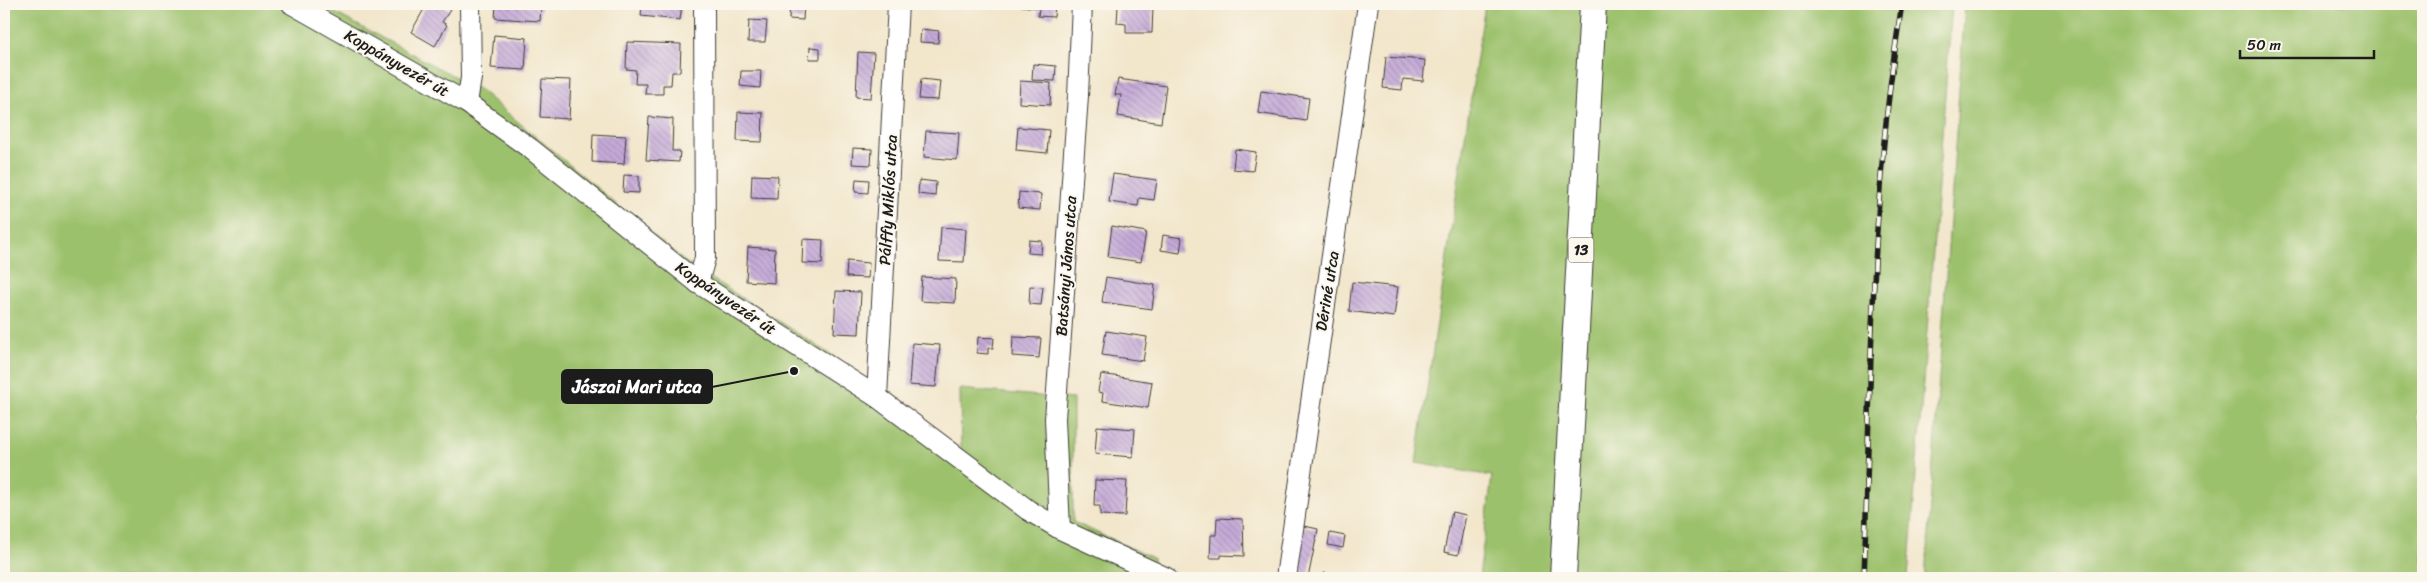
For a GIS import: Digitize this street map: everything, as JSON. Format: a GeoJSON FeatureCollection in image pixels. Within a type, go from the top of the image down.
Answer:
{"type":"FeatureCollection","features":[{"type":"Feature","properties":{"kind":"main road","name":"13"},"geometry":{"type":"LineString","coordinates":[[1563,578],[1593,4]]}},
{"type":"Feature","properties":{"kind":"street","name":"Koppányvezér út"},"geometry":{"type":"LineString","coordinates":[[292,4],[467,103],[531,149],[698,283],[877,397],[1028,510],[1060,529],[1167,578]]}},
{"type":"Feature","properties":{"kind":"street"},"geometry":{"type":"LineString","coordinates":[[467,103],[470,78],[470,4]]}},
{"type":"Feature","properties":{"kind":"street"},"geometry":{"type":"LineString","coordinates":[[698,283],[705,258],[704,4]]}},
{"type":"Feature","properties":{"kind":"street","name":"Pálffy Miklós utca"},"geometry":{"type":"LineString","coordinates":[[877,397],[898,4]]}},
{"type":"Feature","properties":{"kind":"street","name":"Batsányi János utca"},"geometry":{"type":"LineString","coordinates":[[1060,529],[1055,419],[1078,96],[1082,4]]}},
{"type":"Feature","properties":{"kind":"street","name":"Dériné utca"},"geometry":{"type":"LineString","coordinates":[[1286,578],[1368,4]]}},
{"type":"Feature","properties":{"kind":"green space"},"geometry":{"type":"Polygon","coordinates":[[[4,4],[318,4],[480,90],[684,261],[892,394],[961,452],[960,389],[1073,399],[1073,522],[1153,558],[1154,567],[1182,578],[4,578],[4,4]]]}},
{"type":"Feature","properties":{"kind":"green space"},"geometry":{"type":"Polygon","coordinates":[[[1485,4],[1952,4],[1908,578],[1479,578],[1492,476],[1416,463],[1485,4]]]}},
{"type":"Feature","properties":{"kind":"green space"},"geometry":{"type":"Polygon","coordinates":[[[1965,4],[2423,4],[2423,399],[2415,416],[2423,434],[2423,578],[1925,578],[1965,4]]]}},
{"type":"Feature","properties":{"kind":"building"},"geometry":{"type":"Polygon","coordinates":[[[358,4],[375,4],[371,11],[358,4]]]}},
{"type":"Feature","properties":{"kind":"building"},"geometry":{"type":"Polygon","coordinates":[[[427,4],[439,4],[450,10],[442,22],[447,25],[435,46],[411,32],[427,4]]]}},
{"type":"Feature","properties":{"kind":"building"},"geometry":{"type":"Polygon","coordinates":[[[496,4],[541,7],[540,21],[495,18],[496,4]]]}},
{"type":"Feature","properties":{"kind":"building"},"geometry":{"type":"Polygon","coordinates":[[[642,4],[682,4],[680,20],[641,16],[642,4]]]}},
{"type":"Feature","properties":{"kind":"building"},"geometry":{"type":"Polygon","coordinates":[[[790,4],[804,4],[803,20],[789,19],[790,4]]]}},
{"type":"Feature","properties":{"kind":"building"},"geometry":{"type":"Polygon","coordinates":[[[1021,4],[1055,4],[1054,17],[1038,16],[1039,8],[1021,6],[1021,4]]]}},
{"type":"Feature","properties":{"kind":"building"},"geometry":{"type":"Polygon","coordinates":[[[1118,6],[1153,7],[1152,33],[1126,33],[1126,24],[1117,23],[1118,6]]]}},
{"type":"Feature","properties":{"kind":"building"},"geometry":{"type":"Polygon","coordinates":[[[749,20],[767,21],[765,42],[748,42],[749,20]]]}},
{"type":"Feature","properties":{"kind":"building"},"geometry":{"type":"Polygon","coordinates":[[[921,29],[939,31],[938,43],[920,42],[921,29]]]}},
{"type":"Feature","properties":{"kind":"building"},"geometry":{"type":"Polygon","coordinates":[[[494,35],[527,38],[525,70],[491,68],[494,35]]]}},
{"type":"Feature","properties":{"kind":"building"},"geometry":{"type":"Polygon","coordinates":[[[627,42],[681,44],[680,72],[672,72],[671,85],[663,85],[663,94],[645,94],[646,84],[635,84],[636,70],[626,69],[627,42]]]}},
{"type":"Feature","properties":{"kind":"building"},"geometry":{"type":"Polygon","coordinates":[[[810,47],[820,48],[820,59],[809,59],[810,47]]]}},
{"type":"Feature","properties":{"kind":"building"},"geometry":{"type":"Polygon","coordinates":[[[858,52],[874,53],[871,98],[856,97],[858,52]]]}},
{"type":"Feature","properties":{"kind":"building"},"geometry":{"type":"Polygon","coordinates":[[[1386,57],[1425,60],[1423,81],[1403,79],[1402,90],[1383,88],[1386,57]]]}},
{"type":"Feature","properties":{"kind":"building"},"geometry":{"type":"Polygon","coordinates":[[[1033,64],[1056,66],[1055,81],[1032,80],[1033,64]]]}},
{"type":"Feature","properties":{"kind":"building"},"geometry":{"type":"Polygon","coordinates":[[[741,71],[761,71],[760,88],[740,86],[741,71]]]}},
{"type":"Feature","properties":{"kind":"building"},"geometry":{"type":"Polygon","coordinates":[[[542,79],[571,80],[569,119],[540,117],[542,79]]]}},
{"type":"Feature","properties":{"kind":"building"},"geometry":{"type":"Polygon","coordinates":[[[921,79],[940,81],[938,100],[919,99],[921,79]]]}},
{"type":"Feature","properties":{"kind":"building"},"geometry":{"type":"Polygon","coordinates":[[[1118,79],[1166,86],[1161,123],[1118,116],[1121,95],[1115,95],[1118,79]]]}},
{"type":"Feature","properties":{"kind":"building"},"geometry":{"type":"Polygon","coordinates":[[[1020,81],[1051,83],[1050,105],[1019,103],[1020,81]]]}},
{"type":"Feature","properties":{"kind":"building"},"geometry":{"type":"Polygon","coordinates":[[[1261,91],[1309,98],[1306,121],[1258,113],[1261,91]]]}},
{"type":"Feature","properties":{"kind":"building"},"geometry":{"type":"Polygon","coordinates":[[[738,112],[763,113],[762,142],[737,141],[738,112]]]}},
{"type":"Feature","properties":{"kind":"building"},"geometry":{"type":"Polygon","coordinates":[[[649,117],[673,119],[672,151],[680,151],[679,162],[646,160],[649,117]]]}},
{"type":"Feature","properties":{"kind":"building"},"geometry":{"type":"Polygon","coordinates":[[[1018,127],[1049,130],[1047,153],[1016,150],[1018,127]]]}},
{"type":"Feature","properties":{"kind":"building"},"geometry":{"type":"Polygon","coordinates":[[[926,131],[959,133],[957,160],[924,157],[926,131]]]}},
{"type":"Feature","properties":{"kind":"building"},"geometry":{"type":"Polygon","coordinates":[[[593,134],[626,136],[624,164],[592,162],[593,134]]]}},
{"type":"Feature","properties":{"kind":"building"},"geometry":{"type":"Polygon","coordinates":[[[853,148],[872,149],[871,165],[852,164],[853,148]]]}},
{"type":"Feature","properties":{"kind":"building"},"geometry":{"type":"Polygon","coordinates":[[[1235,149],[1256,152],[1253,171],[1233,169],[1235,149]]]}},
{"type":"Feature","properties":{"kind":"building"},"geometry":{"type":"Polygon","coordinates":[[[1113,174],[1157,180],[1154,200],[1139,198],[1138,206],[1109,202],[1113,174]]]}},
{"type":"Feature","properties":{"kind":"building"},"geometry":{"type":"Polygon","coordinates":[[[624,175],[639,176],[639,193],[623,192],[624,175]]]}},
{"type":"Feature","properties":{"kind":"building"},"geometry":{"type":"Polygon","coordinates":[[[752,175],[778,176],[777,199],[751,198],[752,175]]]}},
{"type":"Feature","properties":{"kind":"building"},"geometry":{"type":"Polygon","coordinates":[[[856,179],[869,180],[868,193],[855,192],[856,179]]]}},
{"type":"Feature","properties":{"kind":"building"},"geometry":{"type":"Polygon","coordinates":[[[919,180],[936,182],[935,196],[918,194],[919,180]]]}},
{"type":"Feature","properties":{"kind":"building"},"geometry":{"type":"Polygon","coordinates":[[[1019,192],[1041,194],[1040,210],[1018,208],[1019,192]]]}},
{"type":"Feature","properties":{"kind":"building"},"geometry":{"type":"Polygon","coordinates":[[[1112,226],[1146,232],[1141,262],[1108,257],[1112,226]]]}},
{"type":"Feature","properties":{"kind":"building"},"geometry":{"type":"Polygon","coordinates":[[[941,227],[966,229],[964,262],[939,261],[941,227]]]}},
{"type":"Feature","properties":{"kind":"building"},"geometry":{"type":"Polygon","coordinates":[[[1163,235],[1182,238],[1180,253],[1161,250],[1163,235]]]}},
{"type":"Feature","properties":{"kind":"building"},"geometry":{"type":"Polygon","coordinates":[[[803,239],[823,240],[822,264],[802,263],[803,239]]]}},
{"type":"Feature","properties":{"kind":"building"},"geometry":{"type":"Polygon","coordinates":[[[1029,240],[1042,241],[1041,254],[1028,253],[1029,240]]]}},
{"type":"Feature","properties":{"kind":"building"},"geometry":{"type":"Polygon","coordinates":[[[748,247],[775,249],[774,283],[746,281],[748,247]]]}},
{"type":"Feature","properties":{"kind":"building"},"geometry":{"type":"Polygon","coordinates":[[[847,261],[869,263],[868,278],[846,277],[847,261]]]}},
{"type":"Feature","properties":{"kind":"building"},"geometry":{"type":"Polygon","coordinates":[[[922,277],[956,279],[955,303],[920,301],[922,277]]]}},
{"type":"Feature","properties":{"kind":"building"},"geometry":{"type":"Polygon","coordinates":[[[1106,277],[1155,285],[1152,309],[1102,302],[1106,277]]]}},
{"type":"Feature","properties":{"kind":"building"},"geometry":{"type":"Polygon","coordinates":[[[1352,282],[1398,287],[1394,317],[1349,311],[1352,282]]]}},
{"type":"Feature","properties":{"kind":"building"},"geometry":{"type":"Polygon","coordinates":[[[1030,286],[1043,287],[1041,305],[1029,304],[1030,286]]]}},
{"type":"Feature","properties":{"kind":"building"},"geometry":{"type":"Polygon","coordinates":[[[836,291],[861,292],[859,334],[834,333],[836,291]]]}},
{"type":"Feature","properties":{"kind":"building"},"geometry":{"type":"Polygon","coordinates":[[[1106,331],[1147,337],[1143,361],[1102,355],[1106,331]]]}},
{"type":"Feature","properties":{"kind":"building"},"geometry":{"type":"Polygon","coordinates":[[[978,337],[994,338],[993,348],[988,348],[988,354],[977,353],[978,337]]]}},
{"type":"Feature","properties":{"kind":"building"},"geometry":{"type":"Polygon","coordinates":[[[1013,337],[1041,338],[1039,358],[1012,356],[1013,337]]]}},
{"type":"Feature","properties":{"kind":"building"},"geometry":{"type":"Polygon","coordinates":[[[912,343],[940,345],[936,387],[909,385],[912,343]]]}},
{"type":"Feature","properties":{"kind":"building"},"geometry":{"type":"Polygon","coordinates":[[[1101,374],[1152,382],[1148,408],[1102,401],[1103,393],[1098,392],[1101,374]]]}},
{"type":"Feature","properties":{"kind":"building"},"geometry":{"type":"Polygon","coordinates":[[[1097,426],[1135,429],[1133,457],[1095,454],[1097,426]]]}},
{"type":"Feature","properties":{"kind":"building"},"geometry":{"type":"Polygon","coordinates":[[[1095,480],[1127,481],[1125,516],[1100,515],[1100,506],[1094,506],[1095,480]]]}},
{"type":"Feature","properties":{"kind":"building"},"geometry":{"type":"Polygon","coordinates":[[[1452,512],[1466,515],[1458,555],[1444,552],[1452,512]]]}},
{"type":"Feature","properties":{"kind":"building"},"geometry":{"type":"Polygon","coordinates":[[[1217,518],[1243,519],[1244,556],[1221,555],[1221,558],[1210,558],[1211,535],[1216,535],[1217,518]]]}},
{"type":"Feature","properties":{"kind":"building"},"geometry":{"type":"Polygon","coordinates":[[[1304,526],[1318,529],[1308,578],[1294,578],[1304,526]]]}},
{"type":"Feature","properties":{"kind":"building"},"geometry":{"type":"Polygon","coordinates":[[[1330,533],[1345,536],[1343,548],[1328,545],[1330,533]]]}},
{"type":"Feature","properties":{"kind":"building"},"geometry":{"type":"Polygon","coordinates":[[[1324,573],[1346,577],[1346,578],[1323,578],[1324,573]]]}},
{"type":"Feature","properties":{"kind":"railway"},"geometry":{"type":"LineString","coordinates":[[1864,578],[1878,218],[1891,75],[1902,4]]}},
{"type":"Feature","properties":{"kind":"place","name":"Jászai Mari utca"},"geometry":{"type":"Point","coordinates":[794,371]}}]}
